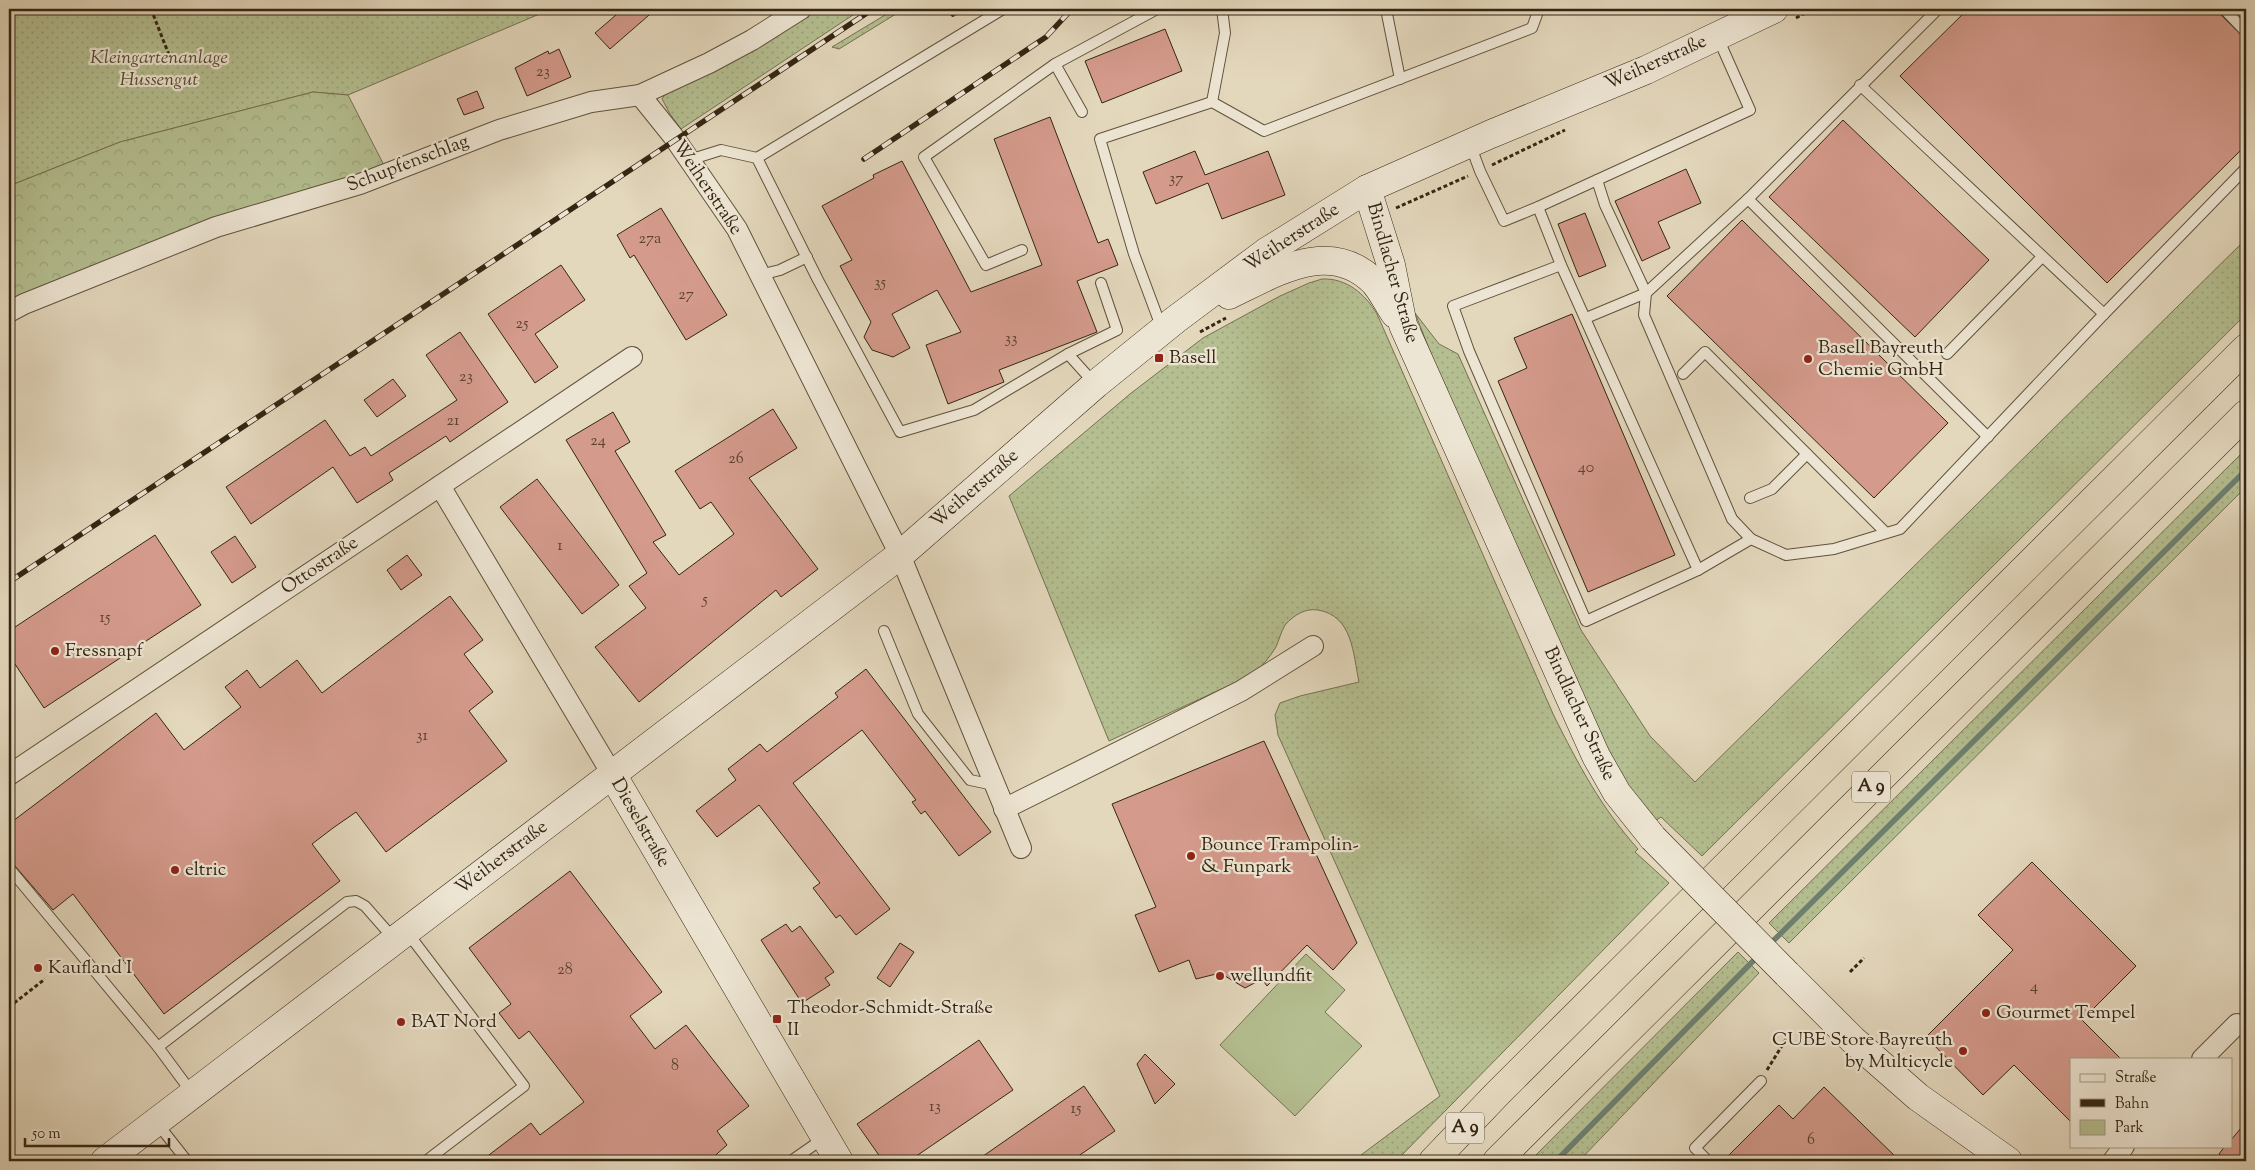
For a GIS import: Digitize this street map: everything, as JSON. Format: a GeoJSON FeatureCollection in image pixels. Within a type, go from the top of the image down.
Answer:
{"type":"FeatureCollection","features":[{"type":"Feature","properties":{"kind":"highway","name":"A 9"},"geometry":{"type":"LineString","coordinates":[[1433,1161],[1525,1066],[2246,348]]}},
{"type":"Feature","properties":{"kind":"highway","name":"A 9"},"geometry":{"type":"LineString","coordinates":[[1497,1161],[2246,414]]}},
{"type":"Feature","properties":{"kind":"street","name":"Schupfenschlag"},"geometry":{"type":"LineString","coordinates":[[9,312],[24,304],[216,227],[360,184],[499,130],[583,104],[640,94],[752,40],[801,9]]}},
{"type":"Feature","properties":{"kind":"street","name":"Weiherstraße"},"geometry":{"type":"LineString","coordinates":[[105,1161],[900,555],[1096,384],[1169,325],[1266,252],[1367,190],[1470,143],[1646,70],[1774,9]]}},
{"type":"Feature","properties":{"kind":"street","name":"Weiherstraße"},"geometry":{"type":"LineString","coordinates":[[640,94],[737,229],[900,555],[1021,848]]}},
{"type":"Feature","properties":{"kind":"street","name":"Bindlacher Straße"},"geometry":{"type":"LineString","coordinates":[[1367,190],[1391,265],[1403,326],[1574,710],[1596,756],[1617,793],[1653,838],[1853,1040],[1918,1097],[2008,1161]]}},
{"type":"Feature","properties":{"kind":"street"},"geometry":{"type":"LineString","coordinates":[[1169,325],[1291,266],[1313,260],[1351,266],[1364,273],[1375,283],[1403,326]]}},
{"type":"Feature","properties":{"kind":"street","name":"Ottostraße"},"geometry":{"type":"LineString","coordinates":[[9,775],[632,357]]}},
{"type":"Feature","properties":{"kind":"street","name":"Dieselstraße"},"geometry":{"type":"LineString","coordinates":[[440,486],[612,774],[839,1161]]}},
{"type":"Feature","properties":{"kind":"street"},"geometry":{"type":"LineString","coordinates":[[1004,809],[1241,690],[1313,646]]}},
{"type":"Feature","properties":{"kind":"street"},"geometry":{"type":"LineString","coordinates":[[2203,1058],[2237,1024]]}},
{"type":"Feature","properties":{"kind":"street"},"geometry":{"type":"LineString","coordinates":[[2113,1161],[2123,1148]]}},
{"type":"Feature","properties":{"kind":"lane"},"geometry":{"type":"LineString","coordinates":[[689,160],[720,150],[757,158],[1003,9]]}},
{"type":"Feature","properties":{"kind":"lane"},"geometry":{"type":"LineString","coordinates":[[1022,250],[986,265],[924,157],[1055,64],[1157,9]]}},
{"type":"Feature","properties":{"kind":"lane"},"geometry":{"type":"LineString","coordinates":[[1212,102],[1225,33],[1222,9]]}},
{"type":"Feature","properties":{"kind":"lane"},"geometry":{"type":"LineString","coordinates":[[1386,9],[1400,79]]}},
{"type":"Feature","properties":{"kind":"lane"},"geometry":{"type":"LineString","coordinates":[[1169,325],[1134,254],[1100,139],[1212,102],[1264,130],[1532,28],[1539,9]]}},
{"type":"Feature","properties":{"kind":"lane"},"geometry":{"type":"LineString","coordinates":[[1586,318],[1646,293],[1748,199],[1938,9]]}},
{"type":"Feature","properties":{"kind":"lane"},"geometry":{"type":"LineString","coordinates":[[2224,9],[2246,32]]}},
{"type":"Feature","properties":{"kind":"lane"},"geometry":{"type":"LineString","coordinates":[[1470,143],[1480,171],[1504,221],[1538,207],[1750,110],[1718,36]]}},
{"type":"Feature","properties":{"kind":"lane"},"geometry":{"type":"LineString","coordinates":[[1055,64],[1082,112]]}},
{"type":"Feature","properties":{"kind":"lane"},"geometry":{"type":"LineString","coordinates":[[1860,85],[2104,314]]}},
{"type":"Feature","properties":{"kind":"lane"},"geometry":{"type":"LineString","coordinates":[[757,158],[900,432],[974,410],[1068,354],[1117,330],[1100,283]]}},
{"type":"Feature","properties":{"kind":"lane"},"geometry":{"type":"LineString","coordinates":[[1597,180],[1605,205],[1646,293],[1644,316],[1732,519],[1751,539],[1786,555],[1834,549],[1900,530],[2104,314],[2246,168]]}},
{"type":"Feature","properties":{"kind":"lane"},"geometry":{"type":"LineString","coordinates":[[1748,199],[1988,437]]}},
{"type":"Feature","properties":{"kind":"lane"},"geometry":{"type":"LineString","coordinates":[[1538,207],[1561,264],[1698,570]]}},
{"type":"Feature","properties":{"kind":"lane"},"geometry":{"type":"LineString","coordinates":[[1947,354],[2042,256]]}},
{"type":"Feature","properties":{"kind":"lane"},"geometry":{"type":"LineString","coordinates":[[760,275],[780,270],[807,257]]}},
{"type":"Feature","properties":{"kind":"lane"},"geometry":{"type":"LineString","coordinates":[[1561,264],[1452,306],[1469,351],[1586,621],[1698,570],[1751,539]]}},
{"type":"Feature","properties":{"kind":"lane"},"geometry":{"type":"LineString","coordinates":[[1683,374],[1704,352],[1886,533]]}},
{"type":"Feature","properties":{"kind":"lane"},"geometry":{"type":"LineString","coordinates":[[1068,354],[1096,384]]}},
{"type":"Feature","properties":{"kind":"lane"},"geometry":{"type":"LineString","coordinates":[[1750,498],[1772,489],[1807,454]]}},
{"type":"Feature","properties":{"kind":"lane"},"geometry":{"type":"LineString","coordinates":[[884,631],[918,714],[970,780],[994,785]]}},
{"type":"Feature","properties":{"kind":"lane"},"geometry":{"type":"LineString","coordinates":[[9,868],[158,1047],[193,1094]]}},
{"type":"Feature","properties":{"kind":"lane"},"geometry":{"type":"LineString","coordinates":[[158,1047],[347,902],[356,901],[365,906],[400,936],[524,1086],[426,1161]]}},
{"type":"Feature","properties":{"kind":"lane"},"geometry":{"type":"LineString","coordinates":[[1708,1161],[1695,1148],[1761,1080]]}},
{"type":"Feature","properties":{"kind":"lane"},"geometry":{"type":"LineString","coordinates":[[156,1122],[187,1161]]}},
{"type":"Feature","properties":{"kind":"lane"},"geometry":{"type":"LineString","coordinates":[[791,1161],[825,1138]]}},
{"type":"Feature","properties":{"kind":"path"},"geometry":{"type":"LineString","coordinates":[[150,9],[171,60]]}},
{"type":"Feature","properties":{"kind":"path"},"geometry":{"type":"LineString","coordinates":[[1850,972],[1864,958]]}},
{"type":"Feature","properties":{"kind":"path"},"geometry":{"type":"LineString","coordinates":[[9,1007],[45,979]]}},
{"type":"Feature","properties":{"kind":"path"},"geometry":{"type":"LineString","coordinates":[[1761,1080],[1788,1036]]}},
{"type":"Feature","properties":{"kind":"green space","name":"Kleingartenanlage Hussengut"},"geometry":{"type":"Polygon","coordinates":[[[9,9],[549,10],[348,95],[313,92],[120,142],[9,186],[9,9]]]}},
{"type":"Feature","properties":{"kind":"green space"},"geometry":{"type":"Polygon","coordinates":[[[813,9],[862,9],[681,129],[662,99],[667,91],[756,46],[813,9]]]}},
{"type":"Feature","properties":{"kind":"green space"},"geometry":{"type":"Polygon","coordinates":[[[895,9],[904,9],[839,49],[832,47],[895,9]]]}},
{"type":"Feature","properties":{"kind":"green space"},"geometry":{"type":"Polygon","coordinates":[[[313,92],[348,95],[388,173],[9,312],[9,272],[13,270],[9,260],[9,186],[120,142],[313,92]]]}},
{"type":"Feature","properties":{"kind":"green space"},"geometry":{"type":"Polygon","coordinates":[[[2246,239],[2246,314],[1702,856],[1661,817],[1655,821],[1629,788],[1605,750],[1455,415],[1415,313],[1439,344],[1458,354],[1581,630],[1650,736],[1695,782],[2246,239]]]}},
{"type":"Feature","properties":{"kind":"green space"},"geometry":{"type":"Polygon","coordinates":[[[1322,279],[1331,279],[1347,284],[1367,300],[1377,314],[1563,734],[1602,802],[1638,849],[1635,852],[1669,883],[1396,1161],[1353,1161],[1440,1096],[1278,735],[1275,715],[1280,703],[1300,696],[1359,682],[1353,648],[1345,628],[1330,614],[1318,610],[1300,613],[1285,625],[1274,651],[1254,674],[1109,741],[1009,496],[1130,394],[1203,338],[1280,296],[1322,279]]]}},
{"type":"Feature","properties":{"kind":"green space"},"geometry":{"type":"Polygon","coordinates":[[[2246,449],[2246,487],[1789,943],[1769,923],[2246,449]]]}},
{"type":"Feature","properties":{"kind":"green space"},"geometry":{"type":"Polygon","coordinates":[[[1738,952],[1759,973],[1579,1161],[1530,1161],[1738,952]]]}},
{"type":"Feature","properties":{"kind":"green space"},"geometry":{"type":"Polygon","coordinates":[[[1306,954],[1345,990],[1325,1012],[1362,1046],[1295,1116],[1220,1045],[1306,954]]]}},
{"type":"Feature","properties":{"kind":"building"},"geometry":{"type":"Polygon","coordinates":[[[623,9],[656,9],[610,49],[595,33],[623,9]]]}},
{"type":"Feature","properties":{"kind":"building"},"geometry":{"type":"Polygon","coordinates":[[[1968,9],[2215,9],[2246,40],[2246,145],[2107,283],[1900,76],[1968,9]]]}},
{"type":"Feature","properties":{"kind":"building"},"geometry":{"type":"Polygon","coordinates":[[[1165,29],[1182,71],[1102,103],[1085,61],[1165,29]]]}},
{"type":"Feature","properties":{"kind":"building"},"geometry":{"type":"Polygon","coordinates":[[[559,49],[571,77],[527,96],[515,68],[548,51],[549,54],[559,49]]]}},
{"type":"Feature","properties":{"kind":"building"},"geometry":{"type":"Polygon","coordinates":[[[477,91],[484,108],[464,115],[457,99],[477,91]]]}},
{"type":"Feature","properties":{"kind":"building"},"geometry":{"type":"Polygon","coordinates":[[[1050,117],[1098,243],[1108,239],[1118,265],[1077,281],[1097,332],[999,370],[1004,382],[948,404],[926,345],[961,332],[937,290],[892,314],[910,348],[893,357],[872,350],[864,337],[871,322],[840,266],[852,260],[822,206],[874,178],[873,175],[902,161],[971,292],[1042,265],[994,139],[1050,117]]]}},
{"type":"Feature","properties":{"kind":"building"},"geometry":{"type":"Polygon","coordinates":[[[1843,120],[1989,260],[1915,337],[1769,197],[1843,120]]]}},
{"type":"Feature","properties":{"kind":"building"},"geometry":{"type":"Polygon","coordinates":[[[1195,151],[1205,175],[1268,151],[1285,195],[1222,219],[1208,183],[1156,204],[1143,172],[1195,151]]]}},
{"type":"Feature","properties":{"kind":"building"},"geometry":{"type":"Polygon","coordinates":[[[1686,169],[1701,203],[1658,222],[1670,248],[1642,261],[1615,201],[1686,169]]]}},
{"type":"Feature","properties":{"kind":"building"},"geometry":{"type":"Polygon","coordinates":[[[661,208],[727,315],[686,340],[634,255],[630,258],[617,235],[661,208]]]}},
{"type":"Feature","properties":{"kind":"building"},"geometry":{"type":"Polygon","coordinates":[[[1585,213],[1606,266],[1579,277],[1558,224],[1585,213]]]}},
{"type":"Feature","properties":{"kind":"building","name":"Basell Bayreuth Chemie GmbH"},"geometry":{"type":"Polygon","coordinates":[[[1742,220],[1948,423],[1874,498],[1667,296],[1742,220]]]}},
{"type":"Feature","properties":{"kind":"building"},"geometry":{"type":"Polygon","coordinates":[[[561,265],[585,300],[535,334],[558,367],[535,383],[488,314],[561,265]]]}},
{"type":"Feature","properties":{"kind":"building"},"geometry":{"type":"Polygon","coordinates":[[[1572,314],[1675,555],[1588,592],[1498,381],[1527,368],[1514,338],[1572,314]]]}},
{"type":"Feature","properties":{"kind":"building"},"geometry":{"type":"Polygon","coordinates":[[[460,332],[508,402],[450,442],[446,436],[389,473],[393,480],[357,503],[333,467],[251,524],[226,487],[325,420],[350,456],[365,447],[371,456],[457,400],[426,355],[460,332]]]}},
{"type":"Feature","properties":{"kind":"building"},"geometry":{"type":"Polygon","coordinates":[[[393,379],[406,396],[377,417],[364,400],[393,379]]]}},
{"type":"Feature","properties":{"kind":"building"},"geometry":{"type":"Polygon","coordinates":[[[773,409],[797,448],[749,478],[818,569],[781,597],[776,590],[639,702],[595,647],[646,608],[629,586],[647,573],[566,440],[613,412],[630,442],[615,451],[666,535],[653,542],[679,575],[734,534],[711,502],[700,509],[675,471],[773,409]]]}},
{"type":"Feature","properties":{"kind":"building"},"geometry":{"type":"Polygon","coordinates":[[[537,479],[619,585],[582,614],[500,507],[537,479]]]}},
{"type":"Feature","properties":{"kind":"building"},"geometry":{"type":"Polygon","coordinates":[[[155,535],[201,605],[44,708],[9,655],[9,631],[155,535]]]}},
{"type":"Feature","properties":{"kind":"building"},"geometry":{"type":"Polygon","coordinates":[[[235,536],[256,567],[232,583],[211,552],[235,536]]]}},
{"type":"Feature","properties":{"kind":"building"},"geometry":{"type":"Polygon","coordinates":[[[407,555],[422,575],[401,590],[387,570],[407,555]]]}},
{"type":"Feature","properties":{"kind":"building","name":"eltric"},"geometry":{"type":"Polygon","coordinates":[[[450,596],[483,640],[464,654],[493,692],[469,711],[507,761],[386,852],[356,812],[333,828],[312,844],[340,881],[164,1014],[73,894],[53,910],[9,859],[9,824],[156,713],[184,750],[241,707],[225,687],[247,670],[260,688],[297,660],[322,693],[450,596]]]}},
{"type":"Feature","properties":{"kind":"building"},"geometry":{"type":"Polygon","coordinates":[[[866,669],[991,832],[959,856],[925,811],[921,814],[912,802],[916,800],[862,730],[793,783],[890,909],[856,935],[840,915],[836,918],[813,888],[820,883],[759,805],[717,837],[696,811],[736,780],[728,769],[760,744],[767,752],[838,697],[835,693],[866,669]]]}},
{"type":"Feature","properties":{"kind":"building"},"geometry":{"type":"Polygon","coordinates":[[[1264,741],[1357,943],[1333,970],[1307,945],[1267,986],[1262,979],[1245,988],[1220,973],[1196,979],[1189,960],[1159,972],[1135,915],[1156,907],[1112,804],[1264,741]]]}},
{"type":"Feature","properties":{"kind":"building"},"geometry":{"type":"Polygon","coordinates":[[[2032,862],[2136,966],[2082,1020],[2120,1058],[2070,1058],[2070,1121],[2014,1065],[1983,1095],[1926,1037],[2013,950],[1978,915],[2032,862]]]}},
{"type":"Feature","properties":{"kind":"building"},"geometry":{"type":"Polygon","coordinates":[[[570,871],[662,992],[630,1016],[655,1049],[686,1025],[749,1106],[717,1131],[727,1145],[709,1161],[481,1161],[531,1123],[540,1135],[584,1102],[529,1031],[519,1039],[499,1013],[511,1004],[469,948],[570,871]]]}},
{"type":"Feature","properties":{"kind":"building"},"geometry":{"type":"Polygon","coordinates":[[[786,924],[792,932],[800,926],[834,972],[825,978],[830,985],[802,1003],[761,940],[786,924]]]}},
{"type":"Feature","properties":{"kind":"building"},"geometry":{"type":"Polygon","coordinates":[[[900,943],[914,952],[890,987],[877,978],[900,943]]]}},
{"type":"Feature","properties":{"kind":"building"},"geometry":{"type":"Polygon","coordinates":[[[979,1040],[1013,1090],[909,1161],[883,1161],[857,1124],[979,1040]]]}},
{"type":"Feature","properties":{"kind":"building"},"geometry":{"type":"Polygon","coordinates":[[[1145,1054],[1175,1084],[1155,1104],[1137,1064],[1145,1054]]]}},
{"type":"Feature","properties":{"kind":"building"},"geometry":{"type":"Polygon","coordinates":[[[1084,1086],[1115,1131],[1071,1161],[976,1161],[1084,1086]]]}},
{"type":"Feature","properties":{"kind":"building"},"geometry":{"type":"Polygon","coordinates":[[[1824,1087],[1900,1161],[1723,1161],[1779,1105],[1793,1119],[1824,1087]]]}},
{"type":"Feature","properties":{"kind":"building"},"geometry":{"type":"Polygon","coordinates":[[[2246,1122],[2246,1161],[2228,1161],[2219,1154],[2224,1148],[2232,1148],[2232,1139],[2246,1122]]]}},
{"type":"Feature","properties":{"kind":"waterway"},"geometry":{"type":"LineString","coordinates":[[1768,946],[2246,470]]}},
{"type":"Feature","properties":{"kind":"waterway"},"geometry":{"type":"LineString","coordinates":[[1556,1161],[1758,956]]}},
{"type":"Feature","properties":{"kind":"railway"},"geometry":{"type":"LineString","coordinates":[[9,582],[873,9]]}},
{"type":"Feature","properties":{"kind":"railway"},"geometry":{"type":"LineString","coordinates":[[953,14],[961,9]]}},
{"type":"Feature","properties":{"kind":"railway"},"geometry":{"type":"LineString","coordinates":[[864,159],[1046,37],[1072,9]]}},
{"type":"Feature","properties":{"kind":"place","name":"Basell"},"geometry":{"type":"Point","coordinates":[1159,358]}},
{"type":"Feature","properties":{"kind":"place","name":"Basell Bayreuth Chemie GmbH"},"geometry":{"type":"Point","coordinates":[1808,359]}},
{"type":"Feature","properties":{"kind":"place","name":"Fressnapf"},"geometry":{"type":"Point","coordinates":[55,651]}},
{"type":"Feature","properties":{"kind":"place","name":"Bounce Trampolin- & Funpark"},"geometry":{"type":"Point","coordinates":[1191,856]}},
{"type":"Feature","properties":{"kind":"place","name":"eltric"},"geometry":{"type":"Point","coordinates":[175,870]}},
{"type":"Feature","properties":{"kind":"place","name":"Kaufland I"},"geometry":{"type":"Point","coordinates":[38,968]}},
{"type":"Feature","properties":{"kind":"place","name":"wellundfit"},"geometry":{"type":"Point","coordinates":[1220,976]}},
{"type":"Feature","properties":{"kind":"place","name":"Gourmet Tempel"},"geometry":{"type":"Point","coordinates":[1986,1013]}},
{"type":"Feature","properties":{"kind":"place","name":"Theodor-Schmidt-Straße II"},"geometry":{"type":"Point","coordinates":[777,1019]}},
{"type":"Feature","properties":{"kind":"place","name":"BAT Nord"},"geometry":{"type":"Point","coordinates":[401,1022]}},
{"type":"Feature","properties":{"kind":"place","name":"CUBE Store Bayreuth by Multicycle"},"geometry":{"type":"Point","coordinates":[1963,1051]}}]}
